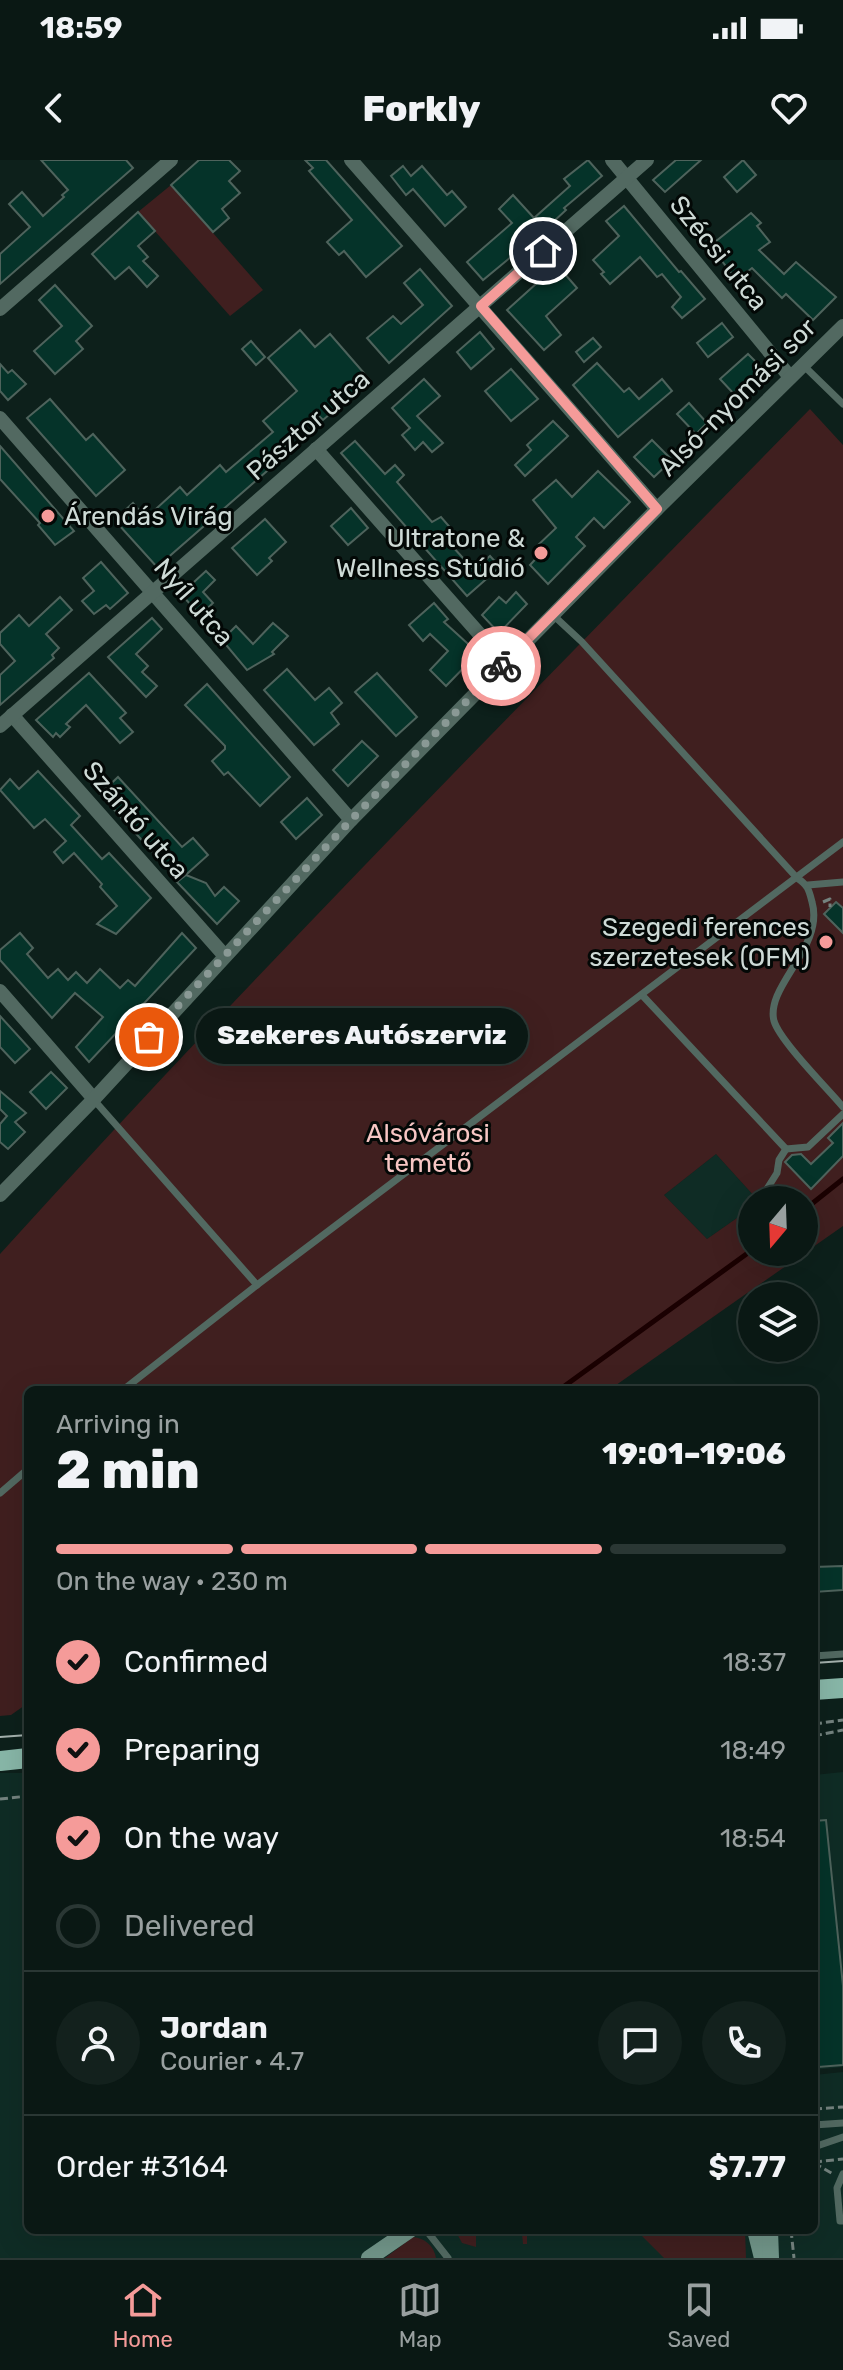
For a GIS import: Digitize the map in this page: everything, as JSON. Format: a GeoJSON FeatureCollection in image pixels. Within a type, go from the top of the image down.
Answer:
{"type":"FeatureCollection","features":[{"type":"Feature","properties":{"kind":"main road"},"geometry":{"type":"LineString","coordinates":[[818,1690],[843,1688]]}},
{"type":"Feature","properties":{"kind":"main road"},"geometry":{"type":"LineString","coordinates":[[0,1761],[24,1758]]}},
{"type":"Feature","properties":{"kind":"main road"},"geometry":{"type":"LineString","coordinates":[[369,2258],[404,2234]]}},
{"type":"Feature","properties":{"kind":"main road"},"geometry":{"type":"LineString","coordinates":[[756,2234],[762,2258]]}},
{"type":"Feature","properties":{"kind":"main road"},"geometry":{"type":"LineString","coordinates":[[770,2234],[771,2258]]}},
{"type":"Feature","properties":{"kind":"street"},"geometry":{"type":"LineString","coordinates":[[0,309],[171,160]]}},
{"type":"Feature","properties":{"kind":"street"},"geometry":{"type":"LineString","coordinates":[[351,160],[657,509]]}},
{"type":"Feature","properties":{"kind":"street","name":"Szécsi utca"},"geometry":{"type":"LineString","coordinates":[[612,160],[790,377]]}},
{"type":"Feature","properties":{"kind":"street","name":"Pásztor utca"},"geometry":{"type":"LineString","coordinates":[[0,726],[647,160]]}},
{"type":"Feature","properties":{"kind":"street","name":"Alsó-nyomási sor"},"geometry":{"type":"LineString","coordinates":[[0,1195],[94,1099],[351,820],[657,509],[843,326]]}},
{"type":"Feature","properties":{"kind":"street","name":"Nyíl utca"},"geometry":{"type":"LineString","coordinates":[[0,418],[351,820]]}},
{"type":"Feature","properties":{"kind":"street"},"geometry":{"type":"LineString","coordinates":[[316,449],[505,663]]}},
{"type":"Feature","properties":{"kind":"street","name":"Szántó utca"},"geometry":{"type":"LineString","coordinates":[[12,715],[224,955]]}},
{"type":"Feature","properties":{"kind":"street"},"geometry":{"type":"LineString","coordinates":[[0,991],[94,1099]]}},
{"type":"Feature","properties":{"kind":"lane"},"geometry":{"type":"LineString","coordinates":[[803,364],[843,404]]}},
{"type":"Feature","properties":{"kind":"lane"},"geometry":{"type":"LineString","coordinates":[[553,615],[582,642],[797,878],[808,885],[839,883]]}},
{"type":"Feature","properties":{"kind":"lane"},"geometry":{"type":"LineString","coordinates":[[128,1386],[843,842]]}},
{"type":"Feature","properties":{"kind":"lane"},"geometry":{"type":"LineString","coordinates":[[808,885],[816,917],[808,943],[776,999],[774,1020],[785,1039],[843,1107]]}},
{"type":"Feature","properties":{"kind":"lane"},"geometry":{"type":"LineString","coordinates":[[642,995],[786,1149]]}},
{"type":"Feature","properties":{"kind":"lane"},"geometry":{"type":"LineString","coordinates":[[94,1099],[257,1285]]}},
{"type":"Feature","properties":{"kind":"lane"},"geometry":{"type":"LineString","coordinates":[[786,1149],[808,1147],[843,1114]]}},
{"type":"Feature","properties":{"kind":"lane"},"geometry":{"type":"LineString","coordinates":[[769,1186],[786,1149]]}},
{"type":"Feature","properties":{"kind":"lane"},"geometry":{"type":"LineString","coordinates":[[0,1493],[24,1472]]}},
{"type":"Feature","properties":{"kind":"lane"},"geometry":{"type":"LineString","coordinates":[[818,1656],[843,1654]]}},
{"type":"Feature","properties":{"kind":"lane"},"geometry":{"type":"LineString","coordinates":[[818,2125],[843,2123]]}},
{"type":"Feature","properties":{"kind":"lane"},"geometry":{"type":"LineString","coordinates":[[818,2146],[843,2137]]}},
{"type":"Feature","properties":{"kind":"lane"},"geometry":{"type":"LineString","coordinates":[[841,2176],[837,2188],[840,2221],[843,2221]]}},
{"type":"Feature","properties":{"kind":"lane"},"geometry":{"type":"LineString","coordinates":[[429,2234],[448,2258]]}},
{"type":"Feature","properties":{"kind":"path"},"geometry":{"type":"LineString","coordinates":[[830,907],[830,899],[817,905],[824,896],[832,896],[839,883]]}},
{"type":"Feature","properties":{"kind":"path"},"geometry":{"type":"LineString","coordinates":[[818,1723],[843,1720]]}},
{"type":"Feature","properties":{"kind":"path"},"geometry":{"type":"LineString","coordinates":[[818,1735],[843,1730]]}},
{"type":"Feature","properties":{"kind":"path"},"geometry":{"type":"LineString","coordinates":[[0,1799],[24,1796]]}},
{"type":"Feature","properties":{"kind":"path"},"geometry":{"type":"LineString","coordinates":[[818,2109],[843,2107]]}},
{"type":"Feature","properties":{"kind":"path"},"geometry":{"type":"LineString","coordinates":[[818,2162],[843,2159]]}},
{"type":"Feature","properties":{"kind":"path"},"geometry":{"type":"LineString","coordinates":[[818,2164],[841,2176]]}},
{"type":"Feature","properties":{"kind":"path"},"geometry":{"type":"LineString","coordinates":[[791,2234],[794,2258]]}},
{"type":"Feature","properties":{"kind":"shaded area"},"geometry":{"type":"Polygon","coordinates":[[[716,1154],[745,1186],[738,1186],[738,1217],[707,1239],[664,1195],[716,1154]]]}},
{"type":"Feature","properties":{"kind":"shaded area"},"geometry":{"type":"Polygon","coordinates":[[[843,1772],[843,2067],[818,2070],[818,1775],[843,1772]]]}},
{"type":"Feature","properties":{"kind":"shaded area"},"geometry":{"type":"Polygon","coordinates":[[[0,1773],[24,1773],[24,2234],[818,2234],[818,2075],[843,2072],[843,2258],[0,2258],[0,1773]]]}},
{"type":"Feature","properties":{"kind":"green space"},"geometry":{"type":"Polygon","coordinates":[[[171,185],[263,290],[230,316],[138,212],[171,185]]]}},
{"type":"Feature","properties":{"kind":"green space","name":"Alsóvárosi temető"},"geometry":{"type":"Polygon","coordinates":[[[810,409],[843,445],[843,1226],[818,1244],[818,1186],[745,1186],[716,1154],[664,1195],[707,1239],[738,1217],[738,1266],[786,1266],[763,1282],[738,1282],[738,1300],[615,1386],[24,1386],[24,1706],[11,1715],[0,1716],[0,1254],[299,933],[810,409]]]}},
{"type":"Feature","properties":{"kind":"green space"},"geometry":{"type":"Polygon","coordinates":[[[457,2234],[507,2234],[476,2236],[476,2247],[462,2243],[457,2234]]]}},
{"type":"Feature","properties":{"kind":"green space"},"geometry":{"type":"Polygon","coordinates":[[[522,2234],[527,2234],[527,2244],[523,2244],[522,2234]]]}},
{"type":"Feature","properties":{"kind":"green space"},"geometry":{"type":"Polygon","coordinates":[[[640,2234],[745,2234],[746,2258],[664,2258],[640,2234]]]}},
{"type":"Feature","properties":{"kind":"green space"},"geometry":{"type":"Polygon","coordinates":[[[413,2237],[428,2243],[436,2258],[385,2258],[413,2237]]]}},
{"type":"Feature","properties":{"kind":"building"},"geometry":{"type":"Polygon","coordinates":[[[41,160],[126,160],[133,168],[0,284],[0,254],[30,227],[9,204],[22,192],[43,216],[68,190],[41,160]]]}},
{"type":"Feature","properties":{"kind":"building"},"geometry":{"type":"Polygon","coordinates":[[[199,160],[229,160],[240,171],[229,181],[240,193],[222,209],[229,218],[213,232],[171,185],[199,160]]]}},
{"type":"Feature","properties":{"kind":"building"},"geometry":{"type":"Polygon","coordinates":[[[305,160],[326,160],[402,246],[366,277],[344,251],[339,255],[327,242],[352,220],[309,171],[313,168],[305,160]]]}},
{"type":"Feature","properties":{"kind":"building"},"geometry":{"type":"Polygon","coordinates":[[[588,160],[602,176],[564,208],[566,210],[552,223],[483,280],[467,262],[512,223],[499,209],[513,195],[534,218],[570,186],[564,179],[588,160]]]}},
{"type":"Feature","properties":{"kind":"building"},"geometry":{"type":"Polygon","coordinates":[[[676,160],[701,160],[665,192],[653,180],[676,160]]]}},
{"type":"Feature","properties":{"kind":"building"},"geometry":{"type":"Polygon","coordinates":[[[743,160],[756,175],[737,192],[724,177],[743,160]]]}},
{"type":"Feature","properties":{"kind":"building"},"geometry":{"type":"Polygon","coordinates":[[[403,166],[411,176],[422,166],[447,195],[452,191],[466,207],[445,226],[413,189],[406,195],[391,176],[403,166]]]}},
{"type":"Feature","properties":{"kind":"building"},"geometry":{"type":"Polygon","coordinates":[[[624,206],[705,299],[682,318],[672,307],[681,297],[662,274],[657,277],[640,257],[610,284],[593,260],[619,236],[606,221],[624,206]]]}},
{"type":"Feature","properties":{"kind":"building"},"geometry":{"type":"Polygon","coordinates":[[[138,212],[155,231],[138,246],[148,257],[143,261],[158,276],[147,287],[129,267],[115,279],[92,254],[138,212]]]}},
{"type":"Feature","properties":{"kind":"building"},"geometry":{"type":"Polygon","coordinates":[[[751,213],[761,223],[757,226],[770,242],[759,250],[784,274],[796,262],[836,297],[813,320],[786,294],[782,298],[752,268],[737,280],[710,246],[751,213]]]}},
{"type":"Feature","properties":{"kind":"building"},"geometry":{"type":"Polygon","coordinates":[[[557,265],[577,288],[546,316],[561,335],[544,350],[507,310],[557,265]]]}},
{"type":"Feature","properties":{"kind":"building"},"geometry":{"type":"Polygon","coordinates":[[[420,269],[452,306],[389,363],[367,338],[393,316],[401,324],[423,305],[404,283],[420,269]]]}},
{"type":"Feature","properties":{"kind":"building"},"geometry":{"type":"Polygon","coordinates":[[[55,285],[92,326],[76,341],[83,349],[55,374],[34,351],[62,326],[39,300],[55,285]]]}},
{"type":"Feature","properties":{"kind":"building"},"geometry":{"type":"Polygon","coordinates":[[[722,323],[733,337],[708,357],[697,343],[722,323]]]}},
{"type":"Feature","properties":{"kind":"building"},"geometry":{"type":"Polygon","coordinates":[[[300,330],[315,347],[330,334],[370,380],[323,420],[318,415],[284,445],[290,451],[157,567],[119,525],[127,518],[122,513],[133,503],[146,518],[180,487],[187,495],[220,465],[226,472],[273,432],[263,421],[297,391],[268,358],[300,330]]]}},
{"type":"Feature","properties":{"kind":"building"},"geometry":{"type":"Polygon","coordinates":[[[480,332],[494,349],[471,369],[457,352],[480,332]]]}},
{"type":"Feature","properties":{"kind":"building"},"geometry":{"type":"Polygon","coordinates":[[[593,338],[601,347],[584,362],[576,352],[593,338]]]}},
{"type":"Feature","properties":{"kind":"building"},"geometry":{"type":"Polygon","coordinates":[[[251,341],[265,357],[256,365],[242,349],[251,341]]]}},
{"type":"Feature","properties":{"kind":"building"},"geometry":{"type":"Polygon","coordinates":[[[748,354],[762,368],[734,394],[720,379],[748,354]]]}},
{"type":"Feature","properties":{"kind":"building"},"geometry":{"type":"Polygon","coordinates":[[[597,363],[624,392],[629,388],[639,399],[662,379],[672,391],[618,437],[573,385],[597,363]]]}},
{"type":"Feature","properties":{"kind":"building"},"geometry":{"type":"Polygon","coordinates":[[[0,364],[8,373],[12,370],[26,384],[8,400],[0,391],[0,364]]]}},
{"type":"Feature","properties":{"kind":"building"},"geometry":{"type":"Polygon","coordinates":[[[511,369],[538,399],[511,421],[485,391],[511,369]]]}},
{"type":"Feature","properties":{"kind":"building"},"geometry":{"type":"Polygon","coordinates":[[[424,379],[440,396],[417,416],[443,443],[432,452],[423,442],[415,450],[402,435],[410,428],[392,408],[424,379]]]}},
{"type":"Feature","properties":{"kind":"building"},"geometry":{"type":"Polygon","coordinates":[[[50,399],[86,440],[93,434],[125,470],[96,496],[27,418],[50,399]]]}},
{"type":"Feature","properties":{"kind":"building"},"geometry":{"type":"Polygon","coordinates":[[[689,403],[707,423],[696,434],[677,414],[689,403]]]}},
{"type":"Feature","properties":{"kind":"building"},"geometry":{"type":"Polygon","coordinates":[[[553,421],[568,436],[525,476],[515,465],[531,450],[527,445],[553,421]]]}},
{"type":"Feature","properties":{"kind":"building"},"geometry":{"type":"Polygon","coordinates":[[[652,440],[672,460],[654,477],[634,457],[652,440]]]}},
{"type":"Feature","properties":{"kind":"building"},"geometry":{"type":"Polygon","coordinates":[[[355,441],[385,474],[395,465],[404,475],[397,482],[432,522],[441,517],[460,539],[452,546],[474,570],[490,556],[500,567],[467,596],[341,453],[355,441]]]}},
{"type":"Feature","properties":{"kind":"building"},"geometry":{"type":"Polygon","coordinates":[[[0,446],[74,531],[55,545],[38,525],[40,523],[0,479],[0,446]]]}},
{"type":"Feature","properties":{"kind":"building"},"geometry":{"type":"Polygon","coordinates":[[[598,471],[630,502],[604,528],[594,518],[576,537],[585,546],[548,584],[530,565],[542,552],[537,546],[556,528],[533,500],[556,480],[572,497],[598,471]]]}},
{"type":"Feature","properties":{"kind":"building"},"geometry":{"type":"Polygon","coordinates":[[[351,508],[368,528],[348,545],[331,526],[351,508]]]}},
{"type":"Feature","properties":{"kind":"building"},"geometry":{"type":"Polygon","coordinates":[[[265,519],[286,542],[257,575],[232,548],[265,519]]]}},
{"type":"Feature","properties":{"kind":"building"},"geometry":{"type":"Polygon","coordinates":[[[101,562],[128,593],[110,609],[106,605],[94,614],[82,601],[94,591],[83,578],[101,562]]]}},
{"type":"Feature","properties":{"kind":"building"},"geometry":{"type":"Polygon","coordinates":[[[206,571],[215,580],[203,592],[213,603],[200,615],[181,594],[206,571]]]}},
{"type":"Feature","properties":{"kind":"building"},"geometry":{"type":"Polygon","coordinates":[[[516,592],[527,604],[499,633],[482,615],[499,597],[506,603],[516,592]]]}},
{"type":"Feature","properties":{"kind":"building"},"geometry":{"type":"Polygon","coordinates":[[[60,597],[72,610],[46,634],[59,648],[52,655],[54,658],[0,705],[0,675],[15,661],[0,644],[0,633],[19,615],[29,626],[60,597]]]}},
{"type":"Feature","properties":{"kind":"building"},"geometry":{"type":"Polygon","coordinates":[[[434,603],[448,619],[444,622],[478,653],[446,686],[430,670],[448,651],[430,634],[423,641],[409,625],[434,603]]]}},
{"type":"Feature","properties":{"kind":"building"},"geometry":{"type":"Polygon","coordinates":[[[152,618],[162,629],[136,654],[148,666],[142,672],[157,686],[146,697],[108,657],[152,618]]]}},
{"type":"Feature","properties":{"kind":"building"},"geometry":{"type":"Polygon","coordinates":[[[273,623],[288,636],[272,652],[274,654],[247,670],[222,640],[236,626],[253,644],[273,623]]]}},
{"type":"Feature","properties":{"kind":"building"},"geometry":{"type":"Polygon","coordinates":[[[287,669],[315,700],[329,688],[342,703],[331,713],[339,724],[314,745],[264,690],[287,669]]]}},
{"type":"Feature","properties":{"kind":"building"},"geometry":{"type":"Polygon","coordinates":[[[89,673],[126,713],[120,718],[133,732],[120,743],[86,705],[66,724],[70,727],[60,737],[56,733],[53,737],[36,720],[89,673]]]}},
{"type":"Feature","properties":{"kind":"building"},"geometry":{"type":"Polygon","coordinates":[[[377,673],[417,717],[396,736],[355,692],[377,673]]]}},
{"type":"Feature","properties":{"kind":"building"},"geometry":{"type":"Polygon","coordinates":[[[207,684],[290,777],[260,806],[228,772],[224,775],[212,761],[225,746],[185,705],[207,684]]]}},
{"type":"Feature","properties":{"kind":"building"},"geometry":{"type":"Polygon","coordinates":[[[362,741],[378,756],[348,786],[333,770],[362,741]]]}},
{"type":"Feature","properties":{"kind":"building"},"geometry":{"type":"Polygon","coordinates":[[[38,771],[80,816],[71,825],[102,859],[109,853],[151,898],[116,934],[97,924],[117,906],[100,887],[102,884],[74,853],[63,863],[54,852],[66,841],[45,819],[34,828],[0,790],[10,779],[19,789],[38,771]]]}},
{"type":"Feature","properties":{"kind":"building"},"geometry":{"type":"Polygon","coordinates":[[[118,777],[182,847],[193,838],[208,855],[179,881],[100,794],[118,777]]]}},
{"type":"Feature","properties":{"kind":"building"},"geometry":{"type":"Polygon","coordinates":[[[307,798],[322,815],[296,839],[281,822],[307,798]]]}},
{"type":"Feature","properties":{"kind":"building"},"geometry":{"type":"Polygon","coordinates":[[[186,875],[206,883],[215,896],[224,887],[239,901],[217,924],[177,882],[186,875]]]}},
{"type":"Feature","properties":{"kind":"building"},"geometry":{"type":"Polygon","coordinates":[[[836,902],[843,908],[843,933],[824,914],[836,902]]]}},
{"type":"Feature","properties":{"kind":"building"},"geometry":{"type":"Polygon","coordinates":[[[20,933],[33,948],[27,954],[48,978],[58,969],[68,980],[76,972],[87,983],[100,969],[120,988],[128,980],[135,986],[182,933],[196,948],[89,1062],[76,1047],[103,1017],[75,993],[52,1018],[0,960],[0,950],[20,933]]]}},
{"type":"Feature","properties":{"kind":"building"},"geometry":{"type":"Polygon","coordinates":[[[0,1016],[30,1049],[15,1063],[0,1047],[0,1016]]]}},
{"type":"Feature","properties":{"kind":"building"},"geometry":{"type":"Polygon","coordinates":[[[51,1072],[67,1088],[46,1109],[30,1092],[51,1072]]]}},
{"type":"Feature","properties":{"kind":"building"},"geometry":{"type":"Polygon","coordinates":[[[0,1091],[26,1113],[15,1122],[25,1132],[8,1149],[0,1142],[0,1124],[7,1116],[0,1109],[0,1091]]]}},
{"type":"Feature","properties":{"kind":"building"},"geometry":{"type":"Polygon","coordinates":[[[843,1123],[843,1156],[814,1186],[808,1186],[785,1162],[792,1155],[801,1154],[811,1164],[833,1143],[828,1138],[843,1123]]]}},
{"type":"Feature","properties":{"kind":"building"},"geometry":{"type":"Polygon","coordinates":[[[843,1566],[843,1590],[818,1592],[818,1567],[843,1566]]]}},
{"type":"Feature","properties":{"kind":"building"},"geometry":{"type":"Polygon","coordinates":[[[826,1820],[843,1986],[843,2065],[818,2067],[818,1821],[826,1820]]]}},
{"type":"Feature","properties":{"kind":"waterway"},"geometry":{"type":"LineString","coordinates":[[818,1199],[843,1179]]}},
{"type":"Feature","properties":{"kind":"waterway"},"geometry":{"type":"LineString","coordinates":[[565,1386],[738,1260]]}},
{"type":"Feature","properties":{"kind":"tram line"},"geometry":{"type":"LineString","coordinates":[[818,1663],[843,1661]]}},
{"type":"Feature","properties":{"kind":"tram line"},"geometry":{"type":"LineString","coordinates":[[0,1737],[24,1735]]}},
{"type":"Feature","properties":{"kind":"way so far"},"geometry":{"type":"LineString","coordinates":[[149,1037],[351,820],[501,666]]}},
{"type":"Feature","properties":{"kind":"place","name":"Árendás Virág"},"geometry":{"type":"Point","coordinates":[48,516]}},
{"type":"Feature","properties":{"kind":"place","name":"Ultratone & Wellness Stúdió"},"geometry":{"type":"Point","coordinates":[541,553]}},
{"type":"Feature","properties":{"kind":"place","name":"Szegedi ferences szerzetesek (OFM)"},"geometry":{"type":"Point","coordinates":[826,942]}},
{"type":"Feature","properties":{"kind":"place","name":"Szekeres Autószerviz"},"geometry":{"type":"Point","coordinates":[149,1037]}},
{"type":"Feature","properties":{"kind":"route"},"geometry":{"type":"LineString","coordinates":[[501,666],[657,509],[481,306],[543,251]]}}]}
